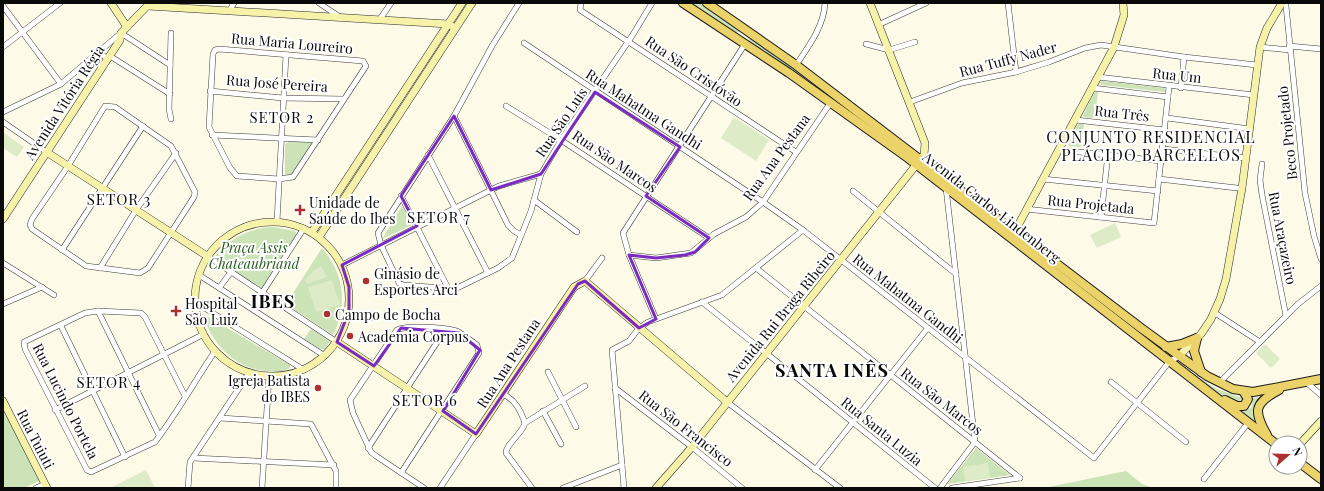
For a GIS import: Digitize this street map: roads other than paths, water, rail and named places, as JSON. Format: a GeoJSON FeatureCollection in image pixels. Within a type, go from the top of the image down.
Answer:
{"type":"FeatureCollection","features":[{"type":"Feature","properties":{"kind":"main road","name":"Avenida Carlos Lindenberg"},"geometry":{"type":"LineString","coordinates":[[683,3],[919,162],[946,188],[1013,235],[1201,373],[1219,383],[1243,391],[1258,392],[1321,379]]}},
{"type":"Feature","properties":{"kind":"main road","name":"Avenida Carlos Lindenberg"},"geometry":{"type":"LineString","coordinates":[[707,3],[796,65],[1013,235],[1168,362],[1268,438]]}},
{"type":"Feature","properties":{"kind":"main road"},"geometry":{"type":"LineString","coordinates":[[742,26],[746,36],[745,44]]}},
{"type":"Feature","properties":{"kind":"main road"},"geometry":{"type":"LineString","coordinates":[[1166,347],[1184,344],[1197,338]]}},
{"type":"Feature","properties":{"kind":"main road"},"geometry":{"type":"LineString","coordinates":[[1197,338],[1194,351],[1201,373]]}},
{"type":"Feature","properties":{"kind":"main road"},"geometry":{"type":"LineString","coordinates":[[1179,356],[1180,370]]}},
{"type":"Feature","properties":{"kind":"main road"},"geometry":{"type":"LineString","coordinates":[[1269,435],[1259,420],[1258,406],[1265,398],[1287,386]]}},
{"type":"Feature","properties":{"kind":"main road"},"geometry":{"type":"LineString","coordinates":[[1210,393],[1241,407],[1246,405],[1248,400],[1243,391]]}},
{"type":"Feature","properties":{"kind":"main road"},"geometry":{"type":"LineString","coordinates":[[1308,469],[1321,479]]}},
{"type":"Feature","properties":{"kind":"street"},"geometry":{"type":"LineString","coordinates":[[3,47],[60,3]]}},
{"type":"Feature","properties":{"kind":"street"},"geometry":{"type":"LineString","coordinates":[[111,3],[127,27]]}},
{"type":"Feature","properties":{"kind":"street"},"geometry":{"type":"LineString","coordinates":[[230,10],[234,3]]}},
{"type":"Feature","properties":{"kind":"street"},"geometry":{"type":"LineString","coordinates":[[319,3],[340,18]]}},
{"type":"Feature","properties":{"kind":"street"},"geometry":{"type":"LineString","coordinates":[[380,19],[391,3]]}},
{"type":"Feature","properties":{"kind":"street"},"geometry":{"type":"LineString","coordinates":[[312,232],[462,3]]}},
{"type":"Feature","properties":{"kind":"street"},"geometry":{"type":"LineString","coordinates":[[319,237],[472,3]]}},
{"type":"Feature","properties":{"kind":"street"},"geometry":{"type":"LineString","coordinates":[[449,290],[402,285],[399,283],[381,245],[378,233],[454,116],[492,46],[519,3]]}},
{"type":"Feature","properties":{"kind":"street","name":"Rua São Cristóvão"},"geometry":{"type":"LineString","coordinates":[[581,3],[579,9],[796,152]]}},
{"type":"Feature","properties":{"kind":"street","name":"Rua São Luís"},"geometry":{"type":"LineString","coordinates":[[449,290],[460,287],[488,273],[512,258],[522,235],[541,174],[561,140],[596,92],[652,3]]}},
{"type":"Feature","properties":{"kind":"street"},"geometry":{"type":"LineString","coordinates":[[796,65],[820,25],[825,12],[825,3]]}},
{"type":"Feature","properties":{"kind":"street"},"geometry":{"type":"LineString","coordinates":[[870,3],[926,145],[925,154],[919,162]]}},
{"type":"Feature","properties":{"kind":"street"},"geometry":{"type":"LineString","coordinates":[[878,25],[926,3]]}},
{"type":"Feature","properties":{"kind":"street"},"geometry":{"type":"LineString","coordinates":[[1008,3],[1016,72]]}},
{"type":"Feature","properties":{"kind":"street"},"geometry":{"type":"LineString","coordinates":[[1013,235],[1114,47],[1124,15],[1124,3]]}},
{"type":"Feature","properties":{"kind":"street"},"geometry":{"type":"LineString","coordinates":[[1137,402],[1168,362],[1179,356],[1197,338],[1215,312],[1228,270],[1246,158],[1260,47],[1267,28],[1283,3]]}},
{"type":"Feature","properties":{"kind":"street","name":"Beco Projetado"},"geometry":{"type":"LineString","coordinates":[[1283,3],[1286,6],[1305,193],[1314,236],[1321,259]]}},
{"type":"Feature","properties":{"kind":"street"},"geometry":{"type":"LineString","coordinates":[[149,4],[340,18],[380,19],[448,24],[455,28]]}},
{"type":"Feature","properties":{"kind":"street","name":"Avenida Vitória Régia"},"geometry":{"type":"LineString","coordinates":[[3,219],[48,153],[109,58],[120,40],[121,33],[149,4]]}},
{"type":"Feature","properties":{"kind":"street"},"geometry":{"type":"LineString","coordinates":[[3,6],[62,84]]}},
{"type":"Feature","properties":{"kind":"street"},"geometry":{"type":"LineString","coordinates":[[3,112],[62,84],[121,33],[170,65]]}},
{"type":"Feature","properties":{"kind":"street"},"geometry":{"type":"LineString","coordinates":[[171,33],[169,112],[171,119]]}},
{"type":"Feature","properties":{"kind":"street"},"geometry":{"type":"LineString","coordinates":[[866,44],[888,50],[916,42]]}},
{"type":"Feature","properties":{"kind":"street","name":"Rua Mahatma Gandhi"},"geometry":{"type":"LineString","coordinates":[[524,43],[803,230],[1094,458],[1137,402]]}},
{"type":"Feature","properties":{"kind":"street"},"geometry":{"type":"LineString","coordinates":[[656,319],[629,255],[623,238],[624,230],[680,147],[745,44]]}},
{"type":"Feature","properties":{"kind":"street","name":"Rua Tuffy Nader"},"geometry":{"type":"LineString","coordinates":[[910,102],[962,83],[1016,72],[1101,45],[1184,58],[1257,66]]}},
{"type":"Feature","properties":{"kind":"street"},"geometry":{"type":"LineString","coordinates":[[1260,47],[1321,49]]}},
{"type":"Feature","properties":{"kind":"street","name":"Rua Maria Loureiro"},"geometry":{"type":"LineString","coordinates":[[210,91],[215,50],[363,61],[366,64],[365,68],[343,99]]}},
{"type":"Feature","properties":{"kind":"street"},"geometry":{"type":"LineString","coordinates":[[98,52],[170,94]]}},
{"type":"Feature","properties":{"kind":"street"},"geometry":{"type":"LineString","coordinates":[[277,221],[286,55]]}},
{"type":"Feature","properties":{"kind":"street"},"geometry":{"type":"LineString","coordinates":[[1180,88],[1184,58]]}},
{"type":"Feature","properties":{"kind":"street"},"geometry":{"type":"LineString","coordinates":[[423,62],[430,67]]}},
{"type":"Feature","properties":{"kind":"street","name":"Rua Um"},"geometry":{"type":"LineString","coordinates":[[1098,77],[1169,87],[1254,96]]}},
{"type":"Feature","properties":{"kind":"street"},"geometry":{"type":"LineString","coordinates":[[1043,179],[1158,191],[1167,118],[1169,87]]}},
{"type":"Feature","properties":{"kind":"street","name":"Rua Um"},"geometry":{"type":"LineString","coordinates":[[1093,88],[1168,97]]}},
{"type":"Feature","properties":{"kind":"street"},"geometry":{"type":"LineString","coordinates":[[210,91],[208,124],[212,135],[235,174],[279,179],[293,177],[343,99]]}},
{"type":"Feature","properties":{"kind":"street","name":"Rua José Pereira"},"geometry":{"type":"LineString","coordinates":[[210,91],[284,98],[343,99]]}},
{"type":"Feature","properties":{"kind":"street"},"geometry":{"type":"LineString","coordinates":[[399,99],[406,104]]}},
{"type":"Feature","properties":{"kind":"street","name":"Rua Ana Pestana"},"geometry":{"type":"LineString","coordinates":[[629,255],[656,258],[685,256],[695,252],[709,238],[719,231],[741,221],[763,202],[831,102]]}},
{"type":"Feature","properties":{"kind":"street"},"geometry":{"type":"LineString","coordinates":[[107,106],[115,107],[143,126],[166,141],[176,153],[195,194],[172,233],[145,271],[140,273],[86,266],[32,229],[30,225],[32,219],[107,106]]}},
{"type":"Feature","properties":{"kind":"street","name":"Rua São Marcos"},"geometry":{"type":"LineString","coordinates":[[506,106],[561,140],[709,238]]}},
{"type":"Feature","properties":{"kind":"street"},"geometry":{"type":"LineString","coordinates":[[454,116],[492,190],[508,225],[514,231],[522,235]]}},
{"type":"Feature","properties":{"kind":"street"},"geometry":{"type":"LineString","coordinates":[[1167,118],[1250,129]]}},
{"type":"Feature","properties":{"kind":"street","name":"Rua Três"},"geometry":{"type":"LineString","coordinates":[[1076,120],[1165,130]]}},
{"type":"Feature","properties":{"kind":"street"},"geometry":{"type":"LineString","coordinates":[[3,122],[102,189],[172,233],[476,434]]}},
{"type":"Feature","properties":{"kind":"street"},"geometry":{"type":"LineString","coordinates":[[62,250],[143,126]]}},
{"type":"Feature","properties":{"kind":"street"},"geometry":{"type":"LineString","coordinates":[[212,135],[318,140]]}},
{"type":"Feature","properties":{"kind":"street"},"geometry":{"type":"LineString","coordinates":[[1163,149],[1246,158]]}},
{"type":"Feature","properties":{"kind":"street"},"geometry":{"type":"LineString","coordinates":[[1060,150],[1162,161]]}},
{"type":"Feature","properties":{"kind":"street"},"geometry":{"type":"LineString","coordinates":[[100,268],[136,210],[176,153]]}},
{"type":"Feature","properties":{"kind":"street"},"geometry":{"type":"LineString","coordinates":[[1101,217],[1108,154]]}},
{"type":"Feature","properties":{"kind":"street"},"geometry":{"type":"LineString","coordinates":[[428,155],[488,273]]}},
{"type":"Feature","properties":{"kind":"street","name":"Avenida Rui Braga Ribeiro"},"geometry":{"type":"LineString","coordinates":[[656,488],[692,447],[919,162]]}},
{"type":"Feature","properties":{"kind":"street","name":"Rua Araçazeiro"},"geometry":{"type":"LineString","coordinates":[[1262,164],[1260,180],[1262,195],[1286,316]]}},
{"type":"Feature","properties":{"kind":"street"},"geometry":{"type":"LineString","coordinates":[[342,265],[417,226],[492,190],[541,174]]}},
{"type":"Feature","properties":{"kind":"street"},"geometry":{"type":"LineString","coordinates":[[1160,179],[1240,188]]}},
{"type":"Feature","properties":{"kind":"street"},"geometry":{"type":"LineString","coordinates":[[344,184],[351,188]]}},
{"type":"Feature","properties":{"kind":"street"},"geometry":{"type":"LineString","coordinates":[[940,488],[975,442],[946,188]]}},
{"type":"Feature","properties":{"kind":"street"},"geometry":{"type":"LineString","coordinates":[[853,191],[956,274]]}},
{"type":"Feature","properties":{"kind":"street","name":"Rua Projetada"},"geometry":{"type":"LineString","coordinates":[[1026,209],[1154,223],[1158,191]]}},
{"type":"Feature","properties":{"kind":"street"},"geometry":{"type":"LineString","coordinates":[[401,196],[449,290]]}},
{"type":"Feature","properties":{"kind":"street"},"geometry":{"type":"LineString","coordinates":[[534,200],[577,232]]}},
{"type":"Feature","properties":{"kind":"street"},"geometry":{"type":"LineString","coordinates":[[277,221],[304,228],[319,237],[333,251],[342,265],[349,287],[350,303],[345,326],[337,342],[325,356],[304,370],[288,375],[269,376],[249,373],[228,362],[215,351],[204,334],[197,318],[195,302],[199,275],[207,256],[222,240],[235,231],[257,223],[277,221]]}},
{"type":"Feature","properties":{"kind":"street"},"geometry":{"type":"LineString","coordinates":[[262,293],[304,228]]}},
{"type":"Feature","properties":{"kind":"street"},"geometry":{"type":"LineString","coordinates":[[624,488],[612,350],[629,341],[639,328],[656,319],[728,291],[803,230]]}},
{"type":"Feature","properties":{"kind":"street","name":"Rua Ana Pestana"},"geometry":{"type":"LineString","coordinates":[[440,488],[574,286],[585,281],[602,258]]}},
{"type":"Feature","properties":{"kind":"street"},"geometry":{"type":"LineString","coordinates":[[3,262],[54,295]]}},
{"type":"Feature","properties":{"kind":"street","name":"Rua São Marcos"},"geometry":{"type":"LineString","coordinates":[[756,268],[803,307],[1020,478],[952,488]]}},
{"type":"Feature","properties":{"kind":"street"},"geometry":{"type":"LineString","coordinates":[[220,288],[231,272]]}},
{"type":"Feature","properties":{"kind":"street"},"geometry":{"type":"LineString","coordinates":[[199,275],[325,356]]}},
{"type":"Feature","properties":{"kind":"street"},"geometry":{"type":"LineString","coordinates":[[585,281],[727,402],[840,488]]}},
{"type":"Feature","properties":{"kind":"street"},"geometry":{"type":"LineString","coordinates":[[1219,383],[1303,299],[1321,286]]}},
{"type":"Feature","properties":{"kind":"street"},"geometry":{"type":"LineString","coordinates":[[3,304],[42,287]]}},
{"type":"Feature","properties":{"kind":"street"},"geometry":{"type":"LineString","coordinates":[[195,302],[304,370]]}},
{"type":"Feature","properties":{"kind":"street","name":"Rua Santa Luzia"},"geometry":{"type":"LineString","coordinates":[[702,302],[935,488]]}},
{"type":"Feature","properties":{"kind":"street"},"geometry":{"type":"LineString","coordinates":[[185,396],[145,317],[141,313],[98,311],[85,313],[60,326],[125,457],[151,444],[159,435],[185,396],[215,351]]}},
{"type":"Feature","properties":{"kind":"street"},"geometry":{"type":"LineString","coordinates":[[98,311],[159,435]]}},
{"type":"Feature","properties":{"kind":"street"},"geometry":{"type":"LineString","coordinates":[[1215,312],[1260,342]]}},
{"type":"Feature","properties":{"kind":"street","name":"Rua Lucindo Portela"},"geometry":{"type":"LineString","coordinates":[[60,326],[25,340],[24,342],[25,348],[55,410],[89,472],[125,457]]}},
{"type":"Feature","properties":{"kind":"street"},"geometry":{"type":"LineString","coordinates":[[401,473],[443,411],[479,353],[477,345],[460,332],[410,327],[401,328],[398,330],[350,400],[350,405],[368,448],[376,456],[401,473],[424,488]]}},
{"type":"Feature","properties":{"kind":"street"},"geometry":{"type":"LineString","coordinates":[[815,470],[927,328]]}},
{"type":"Feature","properties":{"kind":"street"},"geometry":{"type":"LineString","coordinates":[[368,448],[444,330]]}},
{"type":"Feature","properties":{"kind":"street"},"geometry":{"type":"LineString","coordinates":[[55,410],[164,353],[204,334]]}},
{"type":"Feature","properties":{"kind":"street"},"geometry":{"type":"LineString","coordinates":[[548,372],[576,427]]}},
{"type":"Feature","properties":{"kind":"street"},"geometry":{"type":"LineString","coordinates":[[188,488],[189,464],[249,373]]}},
{"type":"Feature","properties":{"kind":"street"},"geometry":{"type":"LineString","coordinates":[[262,488],[269,376]]}},
{"type":"Feature","properties":{"kind":"street"},"geometry":{"type":"LineString","coordinates":[[1111,382],[1186,442]]}},
{"type":"Feature","properties":{"kind":"street"},"geometry":{"type":"LineString","coordinates":[[1306,382],[1321,395]]}},
{"type":"Feature","properties":{"kind":"street"},"geometry":{"type":"LineString","coordinates":[[525,422],[585,386]]}},
{"type":"Feature","properties":{"kind":"street","name":"Rua São Francisco"},"geometry":{"type":"LineString","coordinates":[[615,388],[692,447],[742,488]]}},
{"type":"Feature","properties":{"kind":"street"},"geometry":{"type":"LineString","coordinates":[[503,394],[510,398],[518,407],[525,422],[522,432],[507,447],[506,453],[532,488]]}},
{"type":"Feature","properties":{"kind":"street","name":"Rua Tuiuti"},"geometry":{"type":"LineString","coordinates":[[3,401],[46,486]]}},
{"type":"Feature","properties":{"kind":"street"},"geometry":{"type":"LineString","coordinates":[[543,411],[561,444]]}},
{"type":"Feature","properties":{"kind":"street"},"geometry":{"type":"LineString","coordinates":[[220,418],[311,424],[334,465],[337,474],[336,488]]}},
{"type":"Feature","properties":{"kind":"street"},"geometry":{"type":"LineString","coordinates":[[1308,435],[1321,421]]}},
{"type":"Feature","properties":{"kind":"street"},"geometry":{"type":"LineString","coordinates":[[1204,479],[1248,423]]}},
{"type":"Feature","properties":{"kind":"street"},"geometry":{"type":"LineString","coordinates":[[193,458],[334,465]]}},
{"type":"Feature","properties":{"kind":"street"},"geometry":{"type":"LineString","coordinates":[[563,488],[622,465]]}},
{"type":"Feature","properties":{"kind":"street"},"geometry":{"type":"LineString","coordinates":[[36,488],[46,486]]}},
{"type":"Feature","properties":{"kind":"water"},"geometry":{"type":"Polygon","coordinates":[[[376,312],[377,320],[357,321],[357,313],[376,312]]]}},
{"type":"Feature","properties":{"kind":"place","name":"Unidade de Saúde do Ibes"},"geometry":{"type":"Point","coordinates":[300,210]}},
{"type":"Feature","properties":{"kind":"place","name":"Ginásio de Esportes Arci"},"geometry":{"type":"Point","coordinates":[366,281]}},
{"type":"Feature","properties":{"kind":"place","name":"Hospital São Luiz"},"geometry":{"type":"Point","coordinates":[176,311]}},
{"type":"Feature","properties":{"kind":"place","name":"Campo de Bocha"},"geometry":{"type":"Point","coordinates":[327,314]}},
{"type":"Feature","properties":{"kind":"place","name":"Academia Corpus"},"geometry":{"type":"Point","coordinates":[350,336]}},
{"type":"Feature","properties":{"kind":"place","name":"Igreja Batista do IBES"},"geometry":{"type":"Point","coordinates":[318,388]}},
{"type":"Feature","properties":{"kind":"district","name":"SETOR 2"},"geometry":{"type":"Point","coordinates":[282,117]}},
{"type":"Feature","properties":{"kind":"district","name":"CONJUNTO RESIDENCIAL PLÁCIDO BARCELLOS"},"geometry":{"type":"Point","coordinates":[1151,145]}},
{"type":"Feature","properties":{"kind":"district","name":"SETOR 3"},"geometry":{"type":"Point","coordinates":[119,199]}},
{"type":"Feature","properties":{"kind":"district","name":"SETOR 7"},"geometry":{"type":"Point","coordinates":[439,217]}},
{"type":"Feature","properties":{"kind":"district","name":"IBES"},"geometry":{"type":"Point","coordinates":[273,301]}},
{"type":"Feature","properties":{"kind":"district","name":"SANTA INÊS"},"geometry":{"type":"Point","coordinates":[832,370]}},
{"type":"Feature","properties":{"kind":"district","name":"SETOR 4"},"geometry":{"type":"Point","coordinates":[109,382]}},
{"type":"Feature","properties":{"kind":"district","name":"SETOR 6"},"geometry":{"type":"Point","coordinates":[425,400]}},
{"type":"Feature","properties":{"kind":"park label","name":"Praça Assis Chateaubriand"},"geometry":{"type":"Point","coordinates":[254,256]}}]}
